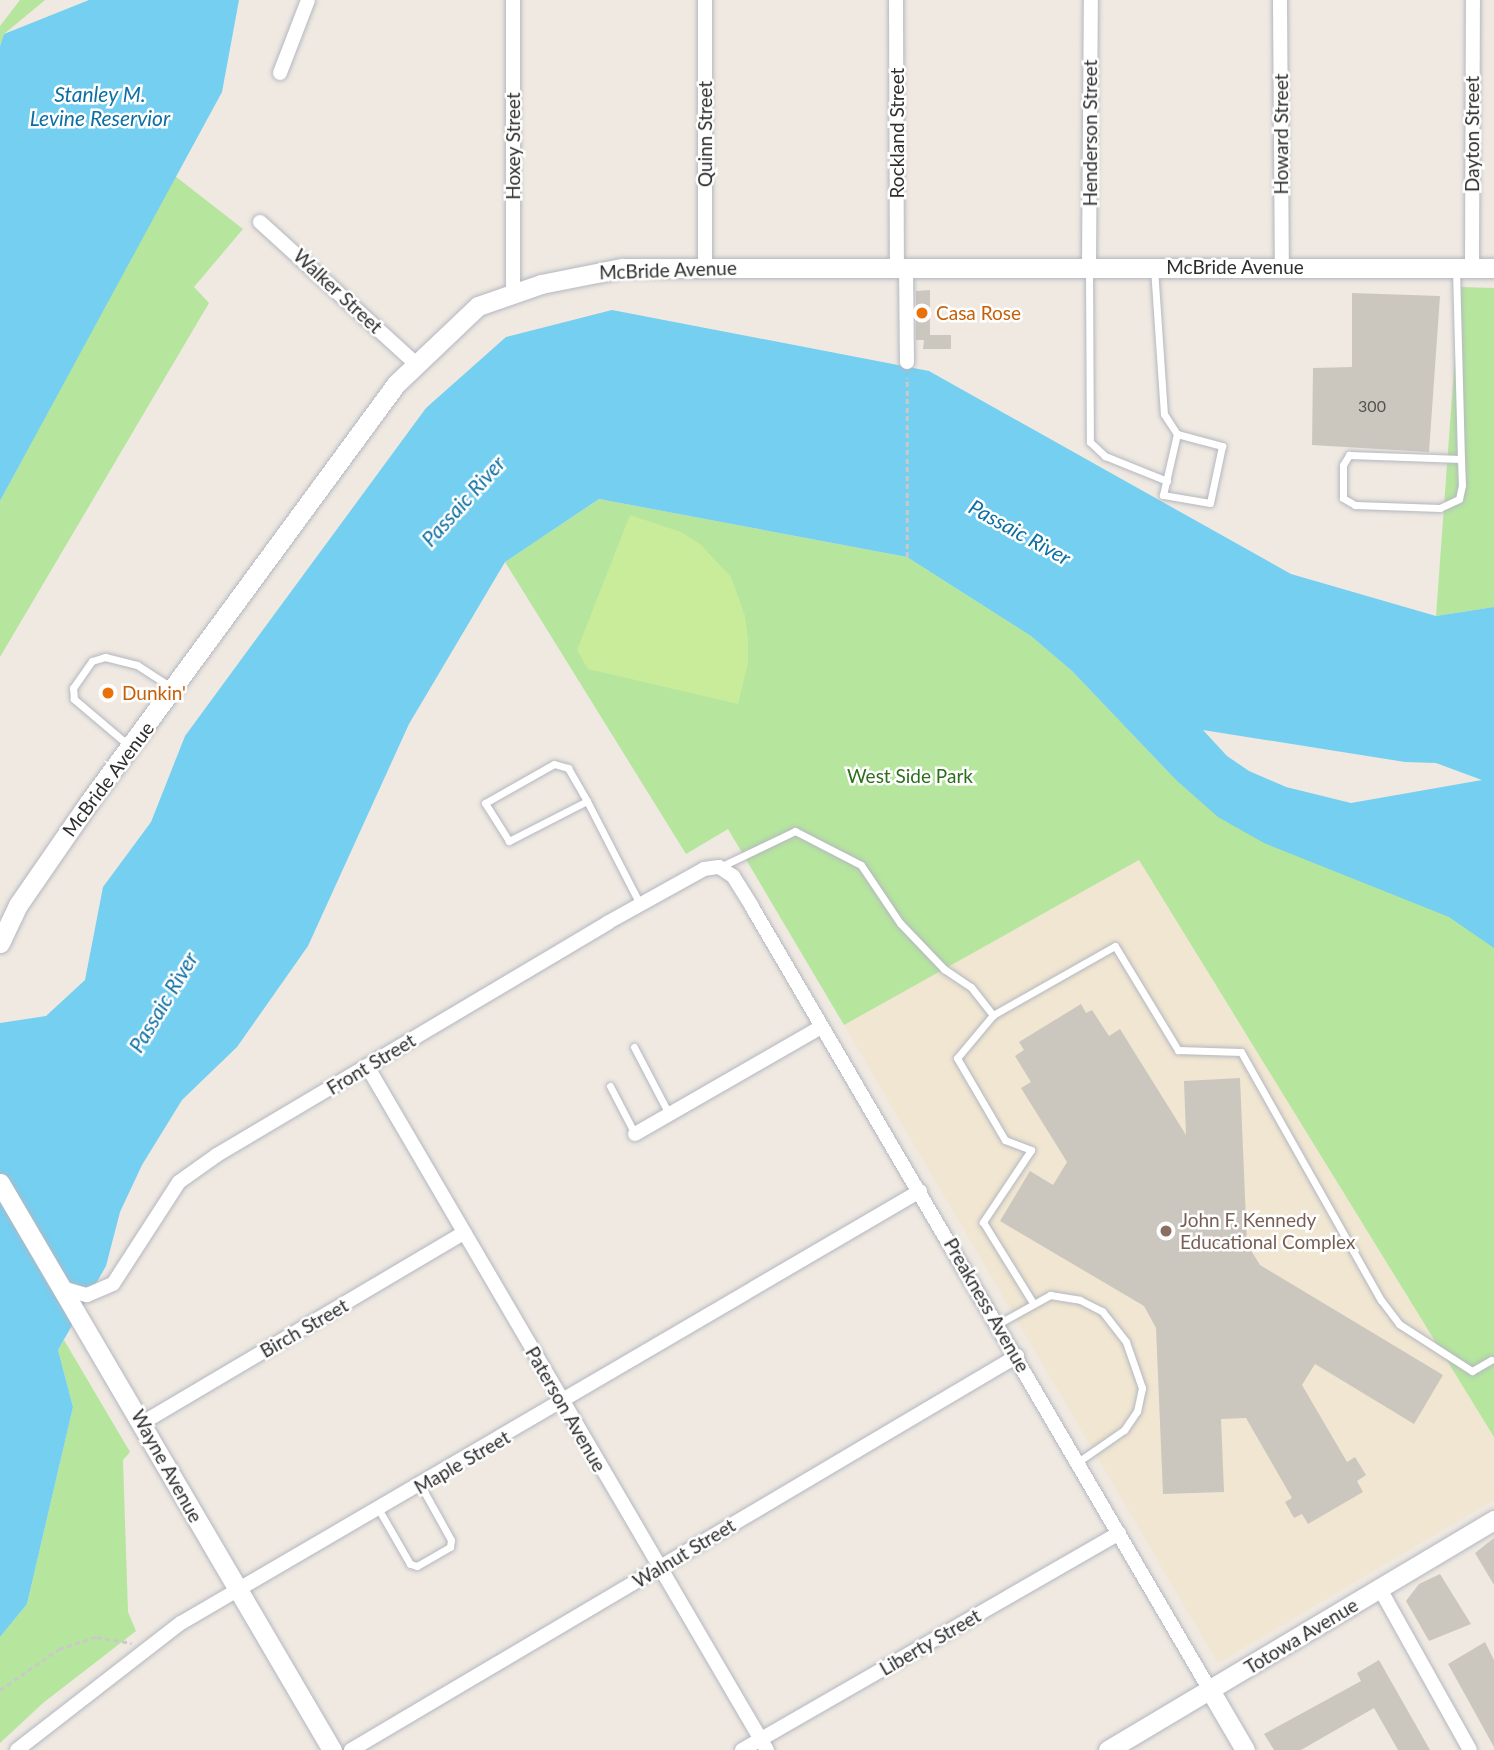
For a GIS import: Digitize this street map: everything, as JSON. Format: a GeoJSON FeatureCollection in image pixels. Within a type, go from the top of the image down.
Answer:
{"type":"FeatureCollection","features":[{"type":"Feature","properties":{"kind":"main road","name":"McBride Avenue"},"geometry":{"type":"LineString","coordinates":[[0,943],[18,905],[131,747],[415,363],[478,306],[513,292],[578,274],[705,268],[1494,268]]}},
{"type":"Feature","properties":{"kind":"main road","name":"Wayne Avenue"},"geometry":{"type":"LineString","coordinates":[[0,1183],[144,1422],[239,1592],[332,1750]]}},
{"type":"Feature","properties":{"kind":"main road","name":"Totowa Avenue"},"geometry":{"type":"LineString","coordinates":[[1108,1750],[1494,1520]]}},
{"type":"Feature","properties":{"kind":"main road","name":"Preakness Avenue"},"geometry":{"type":"LineString","coordinates":[[1210,1690],[1245,1750]]}},
{"type":"Feature","properties":{"kind":"street"},"geometry":{"type":"LineString","coordinates":[[279,73],[308,0]]}},
{"type":"Feature","properties":{"kind":"street","name":"Hoxey Street"},"geometry":{"type":"LineString","coordinates":[[513,0],[513,292]]}},
{"type":"Feature","properties":{"kind":"street","name":"Quinn Street"},"geometry":{"type":"LineString","coordinates":[[705,0],[705,268]]}},
{"type":"Feature","properties":{"kind":"street","name":"Rockland Street"},"geometry":{"type":"LineString","coordinates":[[896,0],[902,267],[907,362]]}},
{"type":"Feature","properties":{"kind":"street","name":"Henderson Street"},"geometry":{"type":"LineString","coordinates":[[1089,267],[1091,0]]}},
{"type":"Feature","properties":{"kind":"street","name":"Howard Street"},"geometry":{"type":"LineString","coordinates":[[1280,0],[1282,268]]}},
{"type":"Feature","properties":{"kind":"street","name":"Dayton Street"},"geometry":{"type":"LineString","coordinates":[[1464,268],[1473,0]]}},
{"type":"Feature","properties":{"kind":"street","name":"Walker Street"},"geometry":{"type":"LineString","coordinates":[[260,222],[415,363]]}},
{"type":"Feature","properties":{"kind":"street","name":"Front Street"},"geometry":{"type":"LineString","coordinates":[[62,1288],[87,1295],[103,1292],[121,1273],[179,1182],[640,904],[705,869],[719,867]]}},
{"type":"Feature","properties":{"kind":"street","name":"Preakness Avenue"},"geometry":{"type":"LineString","coordinates":[[719,867],[733,876],[1017,1356],[1210,1690]]}},
{"type":"Feature","properties":{"kind":"street"},"geometry":{"type":"LineString","coordinates":[[635,1134],[821,1027]]}},
{"type":"Feature","properties":{"kind":"street","name":"Paterson Avenue"},"geometry":{"type":"LineString","coordinates":[[368,1066],[764,1745]]}},
{"type":"Feature","properties":{"kind":"street","name":"Maple Street"},"geometry":{"type":"LineString","coordinates":[[17,1750],[142,1650],[920,1191]]}},
{"type":"Feature","properties":{"kind":"street","name":"Birch Street"},"geometry":{"type":"LineString","coordinates":[[144,1422],[464,1233]]}},
{"type":"Feature","properties":{"kind":"street","name":"Walnut Street"},"geometry":{"type":"LineString","coordinates":[[351,1750],[1017,1356]]}},
{"type":"Feature","properties":{"kind":"street","name":"Liberty Street"},"geometry":{"type":"LineString","coordinates":[[741,1750],[764,1745],[1119,1533]]}},
{"type":"Feature","properties":{"kind":"street"},"geometry":{"type":"LineString","coordinates":[[1380,1590],[1470,1750]]}},
{"type":"Feature","properties":{"kind":"lane"},"geometry":{"type":"LineString","coordinates":[[1089,267],[1090,442],[1105,457],[1167,481]]}},
{"type":"Feature","properties":{"kind":"lane"},"geometry":{"type":"LineString","coordinates":[[1154,267],[1160,399],[1177,434],[1163,495],[1210,503],[1222,446],[1177,434]]}},
{"type":"Feature","properties":{"kind":"lane"},"geometry":{"type":"LineString","coordinates":[[1461,459],[1349,455],[1343,465],[1343,498],[1355,505],[1450,505],[1459,499],[1461,459],[1464,268]]}},
{"type":"Feature","properties":{"kind":"lane"},"geometry":{"type":"LineString","coordinates":[[131,747],[74,699],[73,688],[92,661],[105,657],[137,665],[174,690]]}},
{"type":"Feature","properties":{"kind":"lane"},"geometry":{"type":"LineString","coordinates":[[587,801],[509,841],[485,803],[554,764],[568,768],[587,801],[640,904]]}},
{"type":"Feature","properties":{"kind":"lane"},"geometry":{"type":"LineString","coordinates":[[719,867],[795,831],[861,865],[900,923],[944,969],[971,987],[993,1015]]}},
{"type":"Feature","properties":{"kind":"lane"},"geometry":{"type":"LineString","coordinates":[[1033,1303],[983,1222],[1031,1150],[1005,1140],[957,1058],[993,1015],[1115,946],[1178,1050],[1241,1052],[1381,1300],[1399,1324],[1472,1371],[1491,1360]]}},
{"type":"Feature","properties":{"kind":"lane"},"geometry":{"type":"LineString","coordinates":[[634,1046],[669,1114]]}},
{"type":"Feature","properties":{"kind":"lane"},"geometry":{"type":"LineString","coordinates":[[610,1086],[635,1134]]}},
{"type":"Feature","properties":{"kind":"lane"},"geometry":{"type":"LineString","coordinates":[[998,1324],[1050,1295],[1080,1300],[1102,1311],[1136,1361],[1142,1388],[1137,1411],[1124,1430],[1078,1462]]}},
{"type":"Feature","properties":{"kind":"lane"},"geometry":{"type":"LineString","coordinates":[[379,1510],[410,1564],[417,1566],[450,1547],[451,1539],[421,1486]]}},
{"type":"Feature","properties":{"kind":"path"},"geometry":{"type":"LineString","coordinates":[[907,362],[907,557]]}},
{"type":"Feature","properties":{"kind":"path"},"geometry":{"type":"LineString","coordinates":[[0,1690],[59,1649],[97,1637],[126,1639],[142,1650]]}},
{"type":"Feature","properties":{"kind":"shaded area","name":"John F. Kennedy Educational Complex"},"geometry":{"type":"Polygon","coordinates":[[[1139,860],[1494,1437],[1494,1500],[1218,1663],[844,1025],[1139,860]]]}},
{"type":"Feature","properties":{"kind":"green space"},"geometry":{"type":"Polygon","coordinates":[[[20,0],[45,0],[4,34],[0,46],[0,26],[20,0]]]}},
{"type":"Feature","properties":{"kind":"green space"},"geometry":{"type":"Polygon","coordinates":[[[175,176],[243,229],[194,287],[209,303],[0,657],[0,501],[175,176]]]}},
{"type":"Feature","properties":{"kind":"green space"},"geometry":{"type":"Polygon","coordinates":[[[1460,287],[1494,288],[1494,607],[1436,616],[1460,287]]]}},
{"type":"Feature","properties":{"kind":"green space","name":"West Side Park"},"geometry":{"type":"Polygon","coordinates":[[[599,499],[907,557],[1031,636],[1072,671],[1175,779],[1494,899],[1494,1437],[1139,860],[844,1025],[728,829],[686,854],[505,562],[599,499]]]}},
{"type":"Feature","properties":{"kind":"green space"},"geometry":{"type":"Polygon","coordinates":[[[630,515],[681,532],[700,544],[731,577],[745,616],[748,640],[748,663],[738,704],[588,669],[577,650],[630,515]]]}},
{"type":"Feature","properties":{"kind":"green space"},"geometry":{"type":"Polygon","coordinates":[[[64,1340],[130,1452],[123,1460],[128,1612],[136,1631],[43,1703],[0,1743],[0,1637],[27,1604],[73,1407],[58,1350],[64,1340]]]}},
{"type":"Feature","properties":{"kind":"water","name":"Stanley M. Levine Reservior"},"geometry":{"type":"Polygon","coordinates":[[[89,0],[239,0],[222,92],[0,501],[0,46],[4,34],[89,0]]]}},
{"type":"Feature","properties":{"kind":"water","name":"Passaic River"},"geometry":{"type":"Polygon","coordinates":[[[612,310],[929,371],[1291,574],[1436,616],[1494,607],[1494,948],[1449,917],[1264,843],[1218,817],[1175,779],[1072,671],[1031,636],[907,557],[599,499],[505,562],[409,724],[308,946],[237,1047],[182,1100],[142,1165],[120,1212],[106,1266],[58,1350],[73,1407],[27,1604],[0,1637],[0,1023],[46,1016],[85,980],[103,887],[151,822],[185,736],[426,408],[506,337],[612,310]],[[1203,730],[1227,756],[1249,771],[1286,787],[1351,803],[1482,780],[1436,763],[1405,762],[1203,730]]]}},
{"type":"Feature","properties":{"kind":"building","name":"Casa Rose"},"geometry":{"type":"Polygon","coordinates":[[[930,290],[930,335],[951,335],[951,349],[923,349],[924,340],[916,340],[916,291],[930,290]]]}},
{"type":"Feature","properties":{"kind":"building"},"geometry":{"type":"Polygon","coordinates":[[[1352,293],[1440,296],[1429,452],[1312,445],[1313,368],[1352,367],[1352,293]]]}},
{"type":"Feature","properties":{"kind":"building"},"geometry":{"type":"Polygon","coordinates":[[[1081,1004],[1086,1013],[1092,1010],[1109,1036],[1120,1029],[1186,1135],[1184,1081],[1240,1078],[1247,1244],[1260,1265],[1443,1375],[1414,1424],[1315,1364],[1302,1385],[1347,1462],[1355,1457],[1366,1475],[1357,1481],[1363,1492],[1308,1524],[1302,1514],[1294,1518],[1285,1502],[1292,1498],[1246,1418],[1221,1419],[1224,1492],[1163,1494],[1156,1328],[1144,1306],[1000,1221],[1030,1171],[1053,1185],[1067,1162],[1021,1088],[1031,1082],[1015,1056],[1024,1050],[1019,1042],[1081,1004]]]}},
{"type":"Feature","properties":{"kind":"building"},"geometry":{"type":"Polygon","coordinates":[[[1494,1538],[1494,1585],[1475,1553],[1494,1538]]]}},
{"type":"Feature","properties":{"kind":"building"},"geometry":{"type":"Polygon","coordinates":[[[1440,1574],[1471,1624],[1429,1641],[1406,1601],[1419,1584],[1440,1574]]]}},
{"type":"Feature","properties":{"kind":"building"},"geometry":{"type":"Polygon","coordinates":[[[1485,1642],[1494,1660],[1494,1747],[1448,1664],[1485,1642]]]}},
{"type":"Feature","properties":{"kind":"building"},"geometry":{"type":"Polygon","coordinates":[[[1379,1660],[1430,1750],[1398,1750],[1374,1708],[1301,1750],[1274,1750],[1264,1734],[1361,1681],[1357,1673],[1379,1660]]]}},
{"type":"Feature","properties":{"kind":"place","name":"Casa Rose"},"geometry":{"type":"Point","coordinates":[922,313]}},
{"type":"Feature","properties":{"kind":"place","name":"Dunkin'"},"geometry":{"type":"Point","coordinates":[108,693]}},
{"type":"Feature","properties":{"kind":"place","name":"John F. Kennedy Educational Complex"},"geometry":{"type":"Point","coordinates":[1166,1231]}}]}
